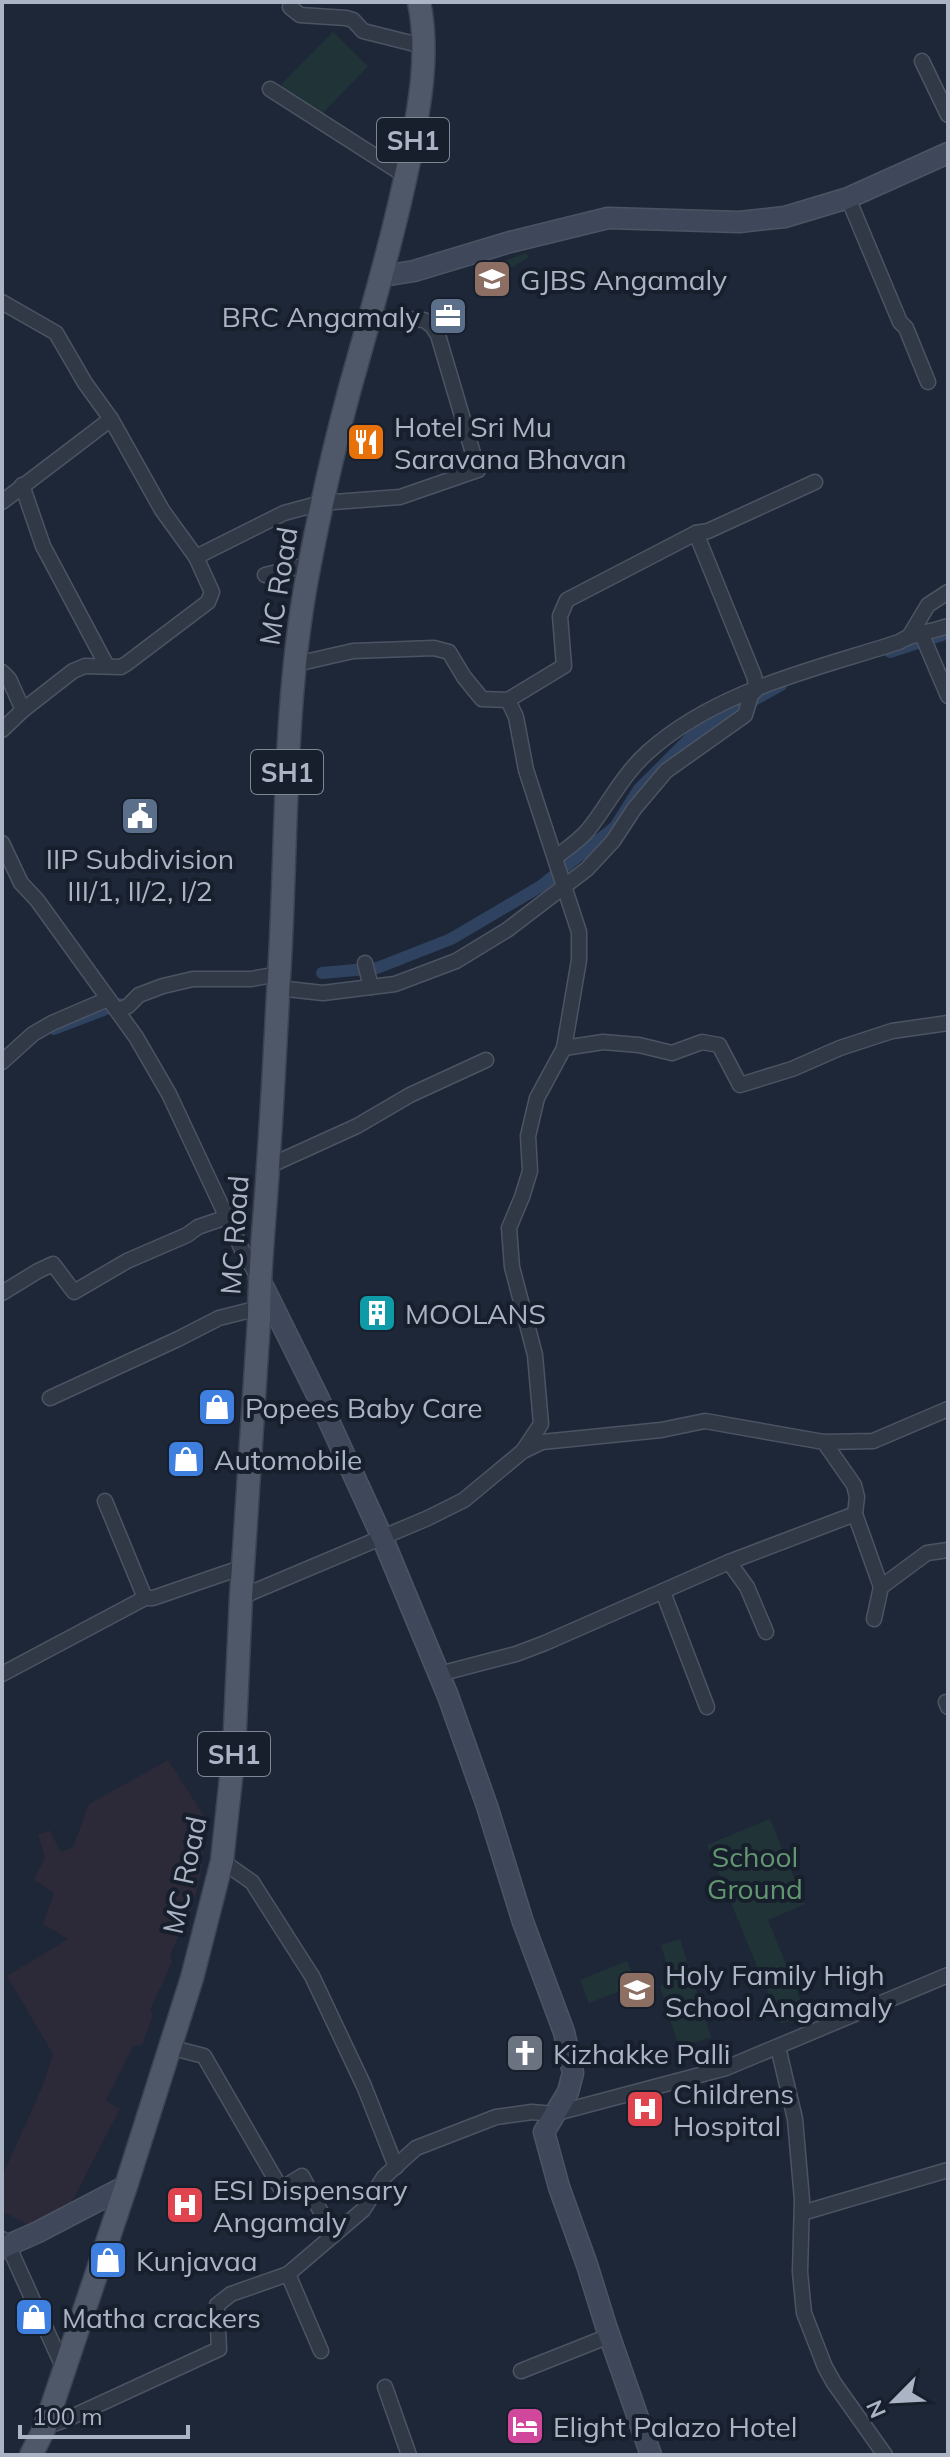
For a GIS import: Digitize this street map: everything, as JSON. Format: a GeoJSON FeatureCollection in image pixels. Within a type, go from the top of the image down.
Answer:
{"type":"FeatureCollection","features":[{"type":"Feature","properties":{"kind":"main road","name":"MC Road"},"geometry":{"type":"LineString","coordinates":[[31,2455],[45,2427],[126,2186],[192,1978],[222,1861],[234,1750],[259,1278],[269,1166],[287,771],[296,664],[321,503],[383,276],[421,96],[423,46],[419,2]]}},
{"type":"Feature","properties":{"kind":"main road"},"geometry":{"type":"LineString","coordinates":[[383,276],[414,271],[510,242],[608,218],[739,222],[785,217],[848,198],[948,153]]}},
{"type":"Feature","properties":{"kind":"main road"},"geometry":{"type":"LineString","coordinates":[[259,1278],[382,1537],[439,1674],[487,1806],[523,1922],[564,2032],[573,2073],[568,2092],[544,2132],[559,2187],[651,2455]]}},
{"type":"Feature","properties":{"kind":"main road"},"geometry":{"type":"LineString","coordinates":[[4,2244],[38,2232],[126,2186]]}},
{"type":"Feature","properties":{"kind":"street"},"geometry":{"type":"LineString","coordinates":[[290,7],[300,15],[353,20],[363,31],[423,46]]}},
{"type":"Feature","properties":{"kind":"street"},"geometry":{"type":"LineString","coordinates":[[922,61],[948,115]]}},
{"type":"Feature","properties":{"kind":"street"},"geometry":{"type":"LineString","coordinates":[[270,89],[406,176]]}},
{"type":"Feature","properties":{"kind":"street"},"geometry":{"type":"LineString","coordinates":[[848,198],[928,382]]}},
{"type":"Feature","properties":{"kind":"street"},"geometry":{"type":"LineString","coordinates":[[2,302],[56,333],[85,383],[111,419],[162,510],[198,561],[212,592],[208,602],[126,664],[85,666],[73,671],[2,730]]}},
{"type":"Feature","properties":{"kind":"street"},"geometry":{"type":"LineString","coordinates":[[198,561],[266,520],[284,513],[321,503],[400,497],[478,470],[438,335],[432,326],[424,320],[371,317]]}},
{"type":"Feature","properties":{"kind":"street"},"geometry":{"type":"LineString","coordinates":[[2,502],[111,419]]}},
{"type":"Feature","properties":{"kind":"street"},"geometry":{"type":"LineString","coordinates":[[296,664],[353,651],[434,648],[449,652],[482,699],[508,700],[564,666],[560,616],[567,600],[696,533],[708,531],[815,482]]}},
{"type":"Feature","properties":{"kind":"street"},"geometry":{"type":"LineString","coordinates":[[22,485],[43,546],[107,666]]}},
{"type":"Feature","properties":{"kind":"street"},"geometry":{"type":"LineString","coordinates":[[2,1062],[33,1034],[52,1023],[118,1005],[163,986],[193,979],[279,981],[323,993],[395,984],[456,961],[507,930],[565,887],[613,841],[634,809],[666,771],[745,715],[754,692],[754,676],[696,533]]}},
{"type":"Feature","properties":{"kind":"street"},"geometry":{"type":"LineString","coordinates":[[265,575],[310,564]]}},
{"type":"Feature","properties":{"kind":"street"},"geometry":{"type":"LineString","coordinates":[[948,592],[928,605],[916,635],[948,696]]}},
{"type":"Feature","properties":{"kind":"street"},"geometry":{"type":"LineString","coordinates":[[555,859],[586,832],[632,769],[661,740],[717,705],[948,626]]}},
{"type":"Feature","properties":{"kind":"street"},"geometry":{"type":"LineString","coordinates":[[2,672],[9,679],[23,710]]}},
{"type":"Feature","properties":{"kind":"street"},"geometry":{"type":"LineString","coordinates":[[508,700],[516,717],[526,770],[579,932],[579,960],[564,1048],[537,1098],[528,1136],[530,1171],[509,1228],[512,1267],[535,1355],[541,1424],[523,1451]]}},
{"type":"Feature","properties":{"kind":"street"},"geometry":{"type":"LineString","coordinates":[[2,843],[21,883],[118,1005],[169,1094],[244,1254],[259,1278]]}},
{"type":"Feature","properties":{"kind":"street"},"geometry":{"type":"LineString","coordinates":[[365,963],[371,987]]}},
{"type":"Feature","properties":{"kind":"street"},"geometry":{"type":"LineString","coordinates":[[564,1048],[603,1042],[639,1045],[672,1053],[702,1042],[719,1045],[740,1085],[892,1031],[948,1023]]}},
{"type":"Feature","properties":{"kind":"street"},"geometry":{"type":"LineString","coordinates":[[269,1166],[357,1126],[410,1095],[486,1060]]}},
{"type":"Feature","properties":{"kind":"street"},"geometry":{"type":"LineString","coordinates":[[2,1293],[53,1264],[74,1292],[127,1261],[187,1235],[198,1227],[227,1217]]}},
{"type":"Feature","properties":{"kind":"street"},"geometry":{"type":"LineString","coordinates":[[50,1398],[219,1318],[259,1308]]}},
{"type":"Feature","properties":{"kind":"street"},"geometry":{"type":"LineString","coordinates":[[241,1597],[464,1500],[523,1451],[542,1442],[661,1430],[705,1421],[824,1442],[873,1441],[948,1409]]}},
{"type":"Feature","properties":{"kind":"street"},"geometry":{"type":"LineString","coordinates":[[824,1442],[854,1485],[857,1497],[855,1514],[881,1587],[874,1619]]}},
{"type":"Feature","properties":{"kind":"street"},"geometry":{"type":"LineString","coordinates":[[105,1501],[145,1598]]}},
{"type":"Feature","properties":{"kind":"street"},"geometry":{"type":"LineString","coordinates":[[439,1674],[516,1654],[729,1562],[855,1514]]}},
{"type":"Feature","properties":{"kind":"street"},"geometry":{"type":"LineString","coordinates":[[881,1587],[927,1553],[948,1550]]}},
{"type":"Feature","properties":{"kind":"street"},"geometry":{"type":"LineString","coordinates":[[729,1562],[747,1587],[766,1632]]}},
{"type":"Feature","properties":{"kind":"street"},"geometry":{"type":"LineString","coordinates":[[2,1674],[145,1598],[153,1598],[243,1567]]}},
{"type":"Feature","properties":{"kind":"street"},"geometry":{"type":"LineString","coordinates":[[663,1592],[707,1707]]}},
{"type":"Feature","properties":{"kind":"street"},"geometry":{"type":"LineString","coordinates":[[222,1861],[252,1882],[312,1976],[364,2086],[396,2167]]}},
{"type":"Feature","properties":{"kind":"street"},"geometry":{"type":"LineString","coordinates":[[45,2427],[219,2349],[217,2305],[231,2294],[288,2274],[363,2210],[384,2177],[416,2148],[496,2117],[532,2112],[553,2114],[726,2068],[948,1975]]}},
{"type":"Feature","properties":{"kind":"street"},"geometry":{"type":"LineString","coordinates":[[169,2047],[204,2056],[281,2189],[302,2176],[333,2235]]}},
{"type":"Feature","properties":{"kind":"street"},"geometry":{"type":"LineString","coordinates":[[778,2047],[795,2119],[802,2213],[800,2272],[804,2313],[834,2383],[885,2455]]}},
{"type":"Feature","properties":{"kind":"street"},"geometry":{"type":"LineString","coordinates":[[802,2213],[948,2170]]}},
{"type":"Feature","properties":{"kind":"street"},"geometry":{"type":"LineString","coordinates":[[4,2244],[64,2369]]}},
{"type":"Feature","properties":{"kind":"street"},"geometry":{"type":"LineString","coordinates":[[288,2274],[321,2351]]}},
{"type":"Feature","properties":{"kind":"street"},"geometry":{"type":"LineString","coordinates":[[521,2371],[609,2336]]}},
{"type":"Feature","properties":{"kind":"street"},"geometry":{"type":"LineString","coordinates":[[385,2387],[409,2455]]}},
{"type":"Feature","properties":{"kind":"shaded area"},"geometry":{"type":"Polygon","coordinates":[[[168,1760],[207,1821],[193,1905],[170,1955],[172,1962],[150,2010],[153,2015],[142,2045],[133,2046],[106,2100],[120,2109],[65,2215],[32,2227],[2,2211],[2,2177],[43,2085],[53,2054],[7,1976],[68,1939],[43,1924],[54,1893],[34,1880],[45,1857],[38,1835],[49,1830],[61,1852],[73,1847],[89,1804],[168,1760]]]}},
{"type":"Feature","properties":{"kind":"shaded area","name":"Childrens Hospital"},"geometry":{"type":"Polygon","coordinates":[[[654,2099],[659,2114],[634,2120],[631,2104],[654,2099]]]}},
{"type":"Feature","properties":{"kind":"green space"},"geometry":{"type":"Polygon","coordinates":[[[333,32],[368,66],[316,120],[281,85],[333,32]]]}},
{"type":"Feature","properties":{"kind":"green space"},"geometry":{"type":"Polygon","coordinates":[[[527,253],[528,258],[481,285],[475,271],[527,253]]]}},
{"type":"Feature","properties":{"kind":"green space","name":"School Ground"},"geometry":{"type":"Polygon","coordinates":[[[770,1819],[805,1904],[768,1920],[806,2014],[781,2024],[707,1845],[770,1819]]]}},
{"type":"Feature","properties":{"kind":"green space","name":"School Ground"},"geometry":{"type":"Polygon","coordinates":[[[680,1939],[711,2037],[679,2047],[660,1986],[672,1981],[661,1945],[680,1939]]]}},
{"type":"Feature","properties":{"kind":"green space"},"geometry":{"type":"Polygon","coordinates":[[[627,1961],[636,1985],[589,2003],[580,1980],[627,1961]]]}},
{"type":"Feature","properties":{"kind":"waterway"},"geometry":{"type":"LineString","coordinates":[[890,652],[948,633]]}},
{"type":"Feature","properties":{"kind":"waterway"},"geometry":{"type":"LineString","coordinates":[[322,973],[377,968],[451,939],[541,886],[615,827],[639,789],[695,733],[781,685]]}},
{"type":"Feature","properties":{"kind":"waterway"},"geometry":{"type":"LineString","coordinates":[[54,1029],[119,1004]]}},
{"type":"Feature","properties":{"kind":"place","name":"GJBS Angamaly"},"geometry":{"type":"Point","coordinates":[492,279]}},
{"type":"Feature","properties":{"kind":"place","name":"BRC Angamaly"},"geometry":{"type":"Point","coordinates":[448,316]}},
{"type":"Feature","properties":{"kind":"place","name":"Hotel Sri Mu Saravana Bhavan"},"geometry":{"type":"Point","coordinates":[366,442]}},
{"type":"Feature","properties":{"kind":"place","name":"IIP Subdivision III/1, II/2, I/2"},"geometry":{"type":"Point","coordinates":[140,816]}},
{"type":"Feature","properties":{"kind":"place","name":"MOOLANS"},"geometry":{"type":"Point","coordinates":[377,1313]}},
{"type":"Feature","properties":{"kind":"place","name":"Popees Baby Care"},"geometry":{"type":"Point","coordinates":[217,1407]}},
{"type":"Feature","properties":{"kind":"place","name":"Automobile"},"geometry":{"type":"Point","coordinates":[186,1459]}},
{"type":"Feature","properties":{"kind":"place","name":"Holy Family High School Angamaly"},"geometry":{"type":"Point","coordinates":[637,1990]}},
{"type":"Feature","properties":{"kind":"place","name":"Kizhakke Palli"},"geometry":{"type":"Point","coordinates":[525,2053]}},
{"type":"Feature","properties":{"kind":"place","name":"Childrens Hospital"},"geometry":{"type":"Point","coordinates":[645,2109]}},
{"type":"Feature","properties":{"kind":"place","name":"ESI Dispensary Angamaly"},"geometry":{"type":"Point","coordinates":[185,2205]}},
{"type":"Feature","properties":{"kind":"place","name":"Kunjavaa"},"geometry":{"type":"Point","coordinates":[108,2260]}},
{"type":"Feature","properties":{"kind":"place","name":"Matha crackers"},"geometry":{"type":"Point","coordinates":[34,2317]}},
{"type":"Feature","properties":{"kind":"place","name":"Elight Palazo Hotel"},"geometry":{"type":"Point","coordinates":[525,2426]}}]}
